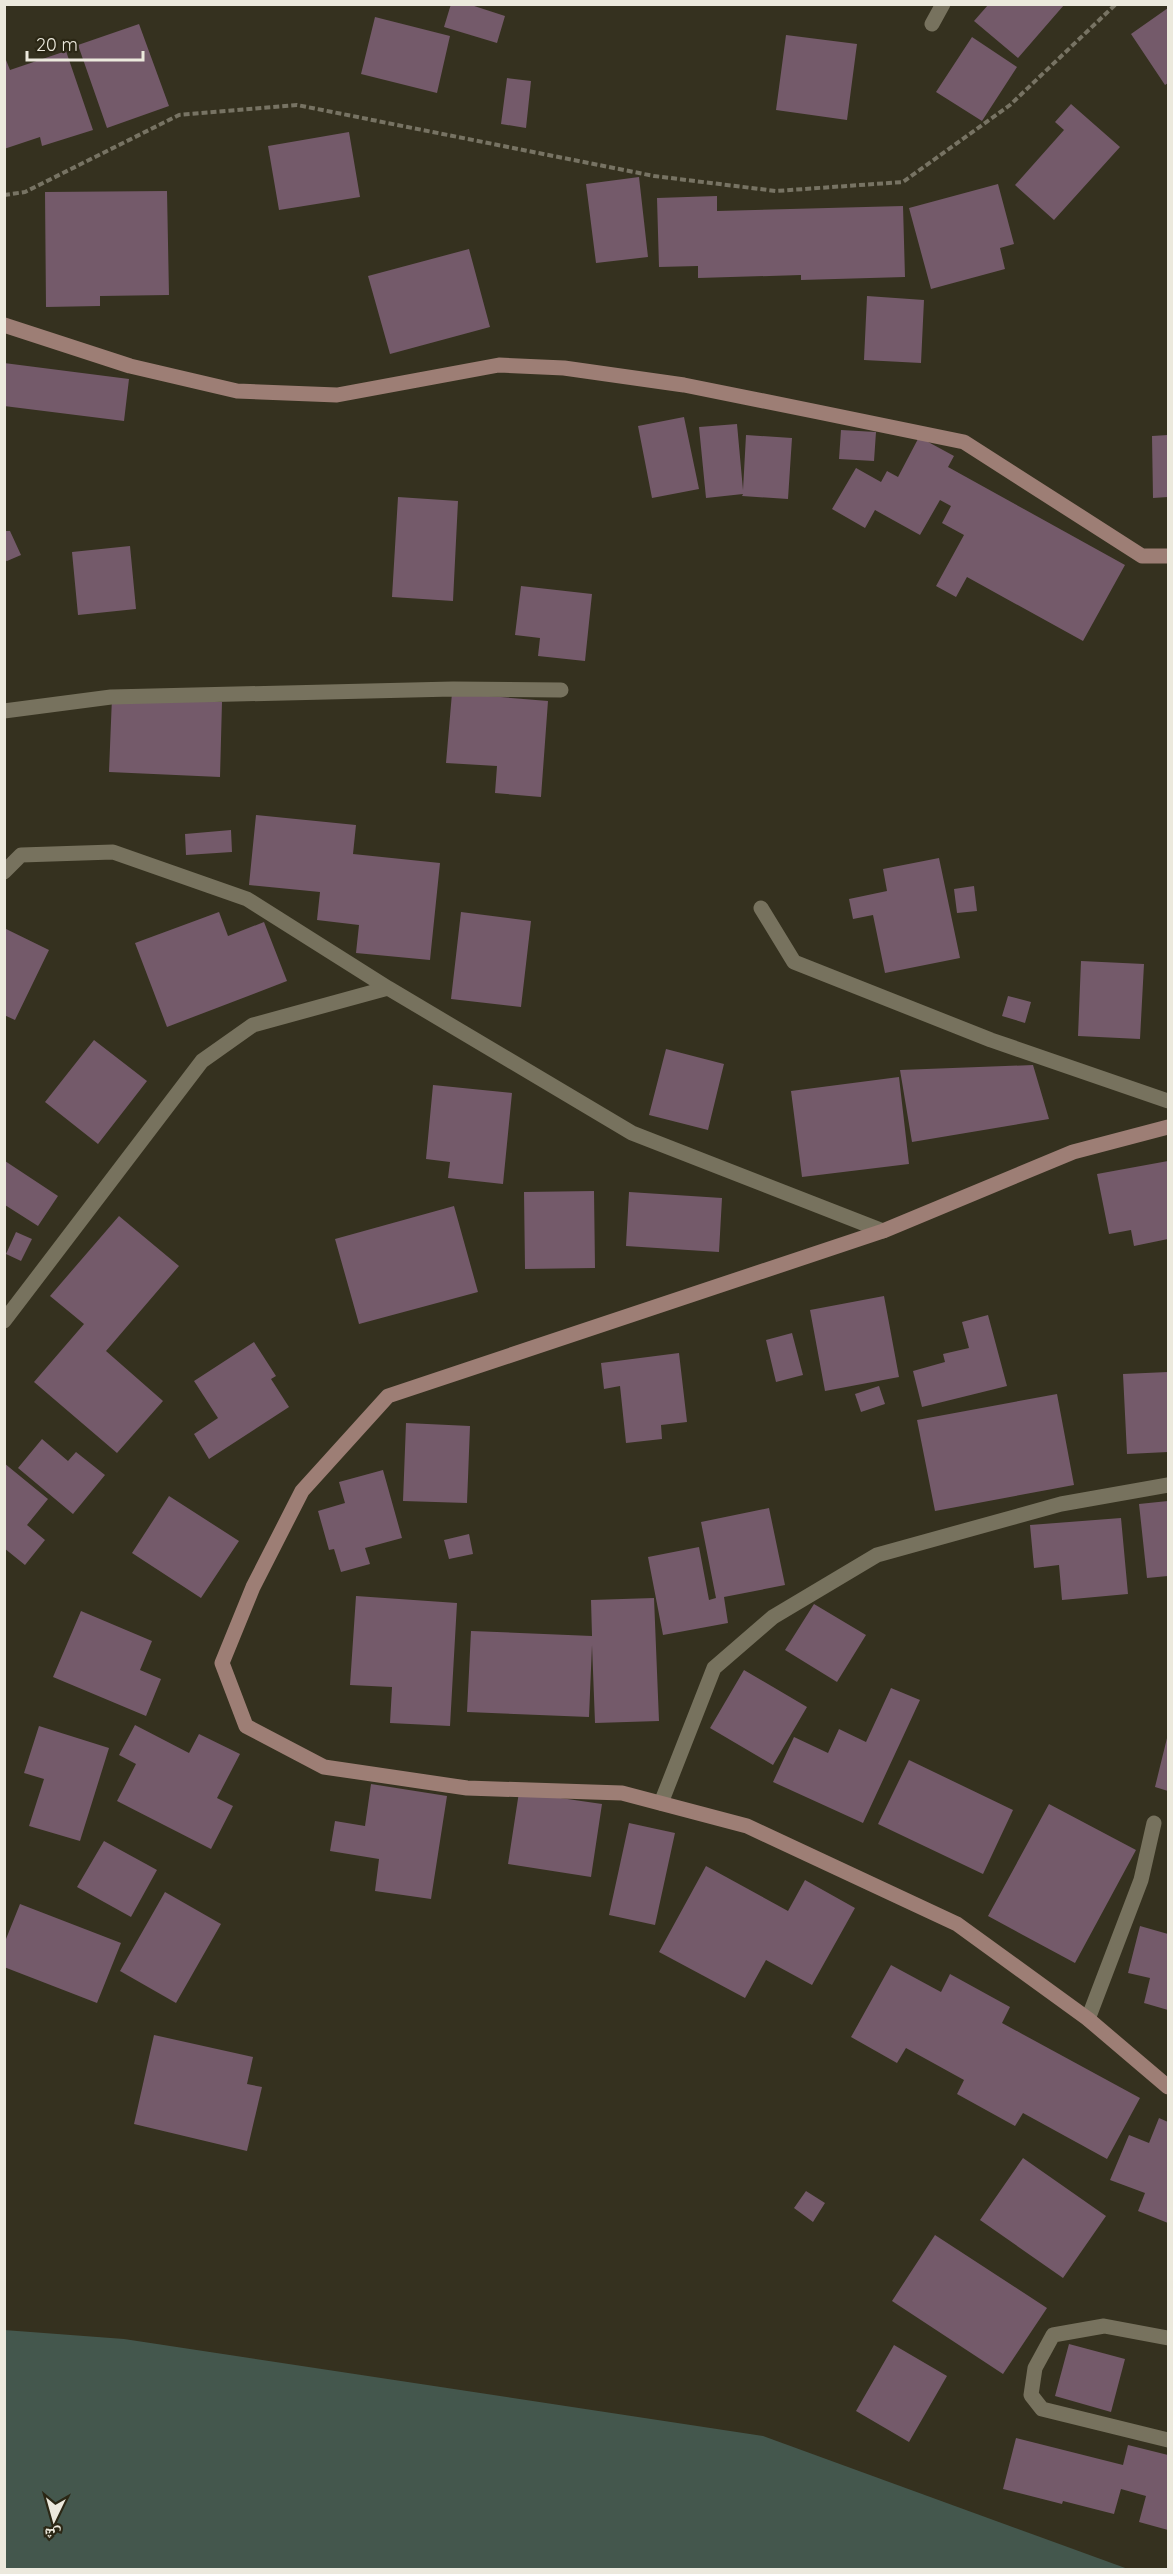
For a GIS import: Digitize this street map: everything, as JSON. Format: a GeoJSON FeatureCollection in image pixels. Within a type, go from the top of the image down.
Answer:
{"type":"FeatureCollection","features":[{"type":"Feature","properties":{"kind":"street"},"geometry":{"type":"LineString","coordinates":[[932,24],[943,4]]}},
{"type":"Feature","properties":{"kind":"street"},"geometry":{"type":"LineString","coordinates":[[4,325],[130,366],[237,391],[337,395],[499,365],[564,368],[717,392],[964,442],[1142,556],[1168,556]]}},
{"type":"Feature","properties":{"kind":"street"},"geometry":{"type":"LineString","coordinates":[[4,711],[111,697],[441,689],[561,690]]}},
{"type":"Feature","properties":{"kind":"street"},"geometry":{"type":"LineString","coordinates":[[4,872],[21,855],[113,852],[247,899],[388,988],[632,1133],[883,1231]]}},
{"type":"Feature","properties":{"kind":"street"},"geometry":{"type":"LineString","coordinates":[[761,908],[794,962],[991,1040],[1168,1101]]}},
{"type":"Feature","properties":{"kind":"street"},"geometry":{"type":"LineString","coordinates":[[4,1321],[202,1061],[253,1025],[388,988]]}},
{"type":"Feature","properties":{"kind":"street"},"geometry":{"type":"LineString","coordinates":[[1168,1127],[1072,1152],[883,1231],[388,1396],[302,1491],[253,1587],[222,1663],[246,1726],[324,1767],[467,1788],[622,1793],[747,1826],[957,1924],[1088,2019],[1168,2087]]}},
{"type":"Feature","properties":{"kind":"street"},"geometry":{"type":"LineString","coordinates":[[661,1803],[714,1668],[773,1617],[877,1555],[1061,1504],[1168,1485]]}},
{"type":"Feature","properties":{"kind":"street"},"geometry":{"type":"LineString","coordinates":[[1088,2019],[1141,1880],[1154,1822]]}},
{"type":"Feature","properties":{"kind":"street"},"geometry":{"type":"LineString","coordinates":[[1168,2338],[1104,2326],[1053,2335],[1035,2368],[1031,2395],[1042,2409],[1168,2440]]}},
{"type":"Feature","properties":{"kind":"path"},"geometry":{"type":"LineString","coordinates":[[4,195],[25,192],[179,115],[297,105],[654,176],[776,191],[903,182],[1011,105],[1116,4]]}},
{"type":"Feature","properties":{"kind":"green space"},"geometry":{"type":"Polygon","coordinates":[[[4,2330],[124,2339],[763,2436],[1128,2569],[5,2569],[4,2330]]]}},
{"type":"Feature","properties":{"kind":"building"},"geometry":{"type":"Polygon","coordinates":[[[451,4],[468,4],[505,16],[497,43],[444,27],[451,4]]]}},
{"type":"Feature","properties":{"kind":"building"},"geometry":{"type":"Polygon","coordinates":[[[988,5],[1064,5],[1018,58],[974,21],[988,5]]]}},
{"type":"Feature","properties":{"kind":"building"},"geometry":{"type":"Polygon","coordinates":[[[1168,8],[1168,83],[1165,85],[1131,34],[1168,8]]]}},
{"type":"Feature","properties":{"kind":"building"},"geometry":{"type":"Polygon","coordinates":[[[375,17],[450,36],[437,93],[361,74],[375,17]]]}},
{"type":"Feature","properties":{"kind":"building"},"geometry":{"type":"Polygon","coordinates":[[[139,24],[169,106],[107,128],[78,45],[139,24]]]}},
{"type":"Feature","properties":{"kind":"building"},"geometry":{"type":"Polygon","coordinates":[[[786,35],[857,44],[847,120],[776,110],[786,35]]]}},
{"type":"Feature","properties":{"kind":"building"},"geometry":{"type":"Polygon","coordinates":[[[972,37],[1017,67],[982,121],[936,92],[972,37]]]}},
{"type":"Feature","properties":{"kind":"building"},"geometry":{"type":"Polygon","coordinates":[[[66,51],[93,130],[42,146],[40,137],[4,149],[4,55],[10,70],[66,51]]]}},
{"type":"Feature","properties":{"kind":"building"},"geometry":{"type":"Polygon","coordinates":[[[507,78],[531,81],[526,128],[501,124],[507,78]]]}},
{"type":"Feature","properties":{"kind":"building"},"geometry":{"type":"Polygon","coordinates":[[[1071,104],[1120,147],[1054,220],[1015,185],[1064,130],[1055,122],[1071,104]]]}},
{"type":"Feature","properties":{"kind":"building"},"geometry":{"type":"Polygon","coordinates":[[[349,132],[360,197],[279,210],[268,146],[349,132]]]}},
{"type":"Feature","properties":{"kind":"building"},"geometry":{"type":"Polygon","coordinates":[[[639,177],[648,257],[596,263],[586,184],[639,177]]]}},
{"type":"Feature","properties":{"kind":"building"},"geometry":{"type":"Polygon","coordinates":[[[998,184],[1014,244],[1000,248],[1005,269],[931,289],[909,208],[998,184]]]}},
{"type":"Feature","properties":{"kind":"building"},"geometry":{"type":"Polygon","coordinates":[[[167,191],[169,295],[100,296],[100,306],[46,307],[45,192],[167,191]]]}},
{"type":"Feature","properties":{"kind":"building"},"geometry":{"type":"Polygon","coordinates":[[[717,196],[717,211],[903,206],[905,277],[801,280],[801,275],[698,278],[698,266],[659,267],[657,198],[717,196]]]}},
{"type":"Feature","properties":{"kind":"building"},"geometry":{"type":"Polygon","coordinates":[[[469,249],[490,327],[390,354],[368,276],[469,249]]]}},
{"type":"Feature","properties":{"kind":"building"},"geometry":{"type":"Polygon","coordinates":[[[867,296],[924,300],[921,363],[864,360],[867,296]]]}},
{"type":"Feature","properties":{"kind":"building"},"geometry":{"type":"Polygon","coordinates":[[[4,363],[129,379],[124,421],[4,406],[4,363]]]}},
{"type":"Feature","properties":{"kind":"building"},"geometry":{"type":"Polygon","coordinates":[[[684,417],[699,489],[652,498],[638,426],[684,417]]]}},
{"type":"Feature","properties":{"kind":"building"},"geometry":{"type":"Polygon","coordinates":[[[737,424],[743,490],[746,435],[792,438],[788,499],[742,496],[743,494],[706,498],[699,427],[737,424]]]}},
{"type":"Feature","properties":{"kind":"building"},"geometry":{"type":"Polygon","coordinates":[[[841,430],[876,432],[874,461],[839,459],[841,430]]]}},
{"type":"Feature","properties":{"kind":"building"},"geometry":{"type":"Polygon","coordinates":[[[1168,435],[1168,497],[1153,498],[1152,436],[1168,435]]]}},
{"type":"Feature","properties":{"kind":"building"},"geometry":{"type":"Polygon","coordinates":[[[919,437],[954,456],[948,467],[1125,565],[1083,641],[967,577],[956,597],[936,586],[964,535],[942,523],[951,506],[940,500],[920,535],[875,510],[865,528],[832,509],[856,468],[881,482],[887,471],[898,477],[919,437]]]}},
{"type":"Feature","properties":{"kind":"building"},"geometry":{"type":"Polygon","coordinates":[[[398,497],[458,501],[453,601],[392,597],[398,497]]]}},
{"type":"Feature","properties":{"kind":"building"},"geometry":{"type":"Polygon","coordinates":[[[4,531],[10,531],[21,555],[7,561],[4,560],[4,531]]]}},
{"type":"Feature","properties":{"kind":"building"},"geometry":{"type":"Polygon","coordinates":[[[130,546],[136,609],[78,615],[72,552],[130,546]]]}},
{"type":"Feature","properties":{"kind":"building"},"geometry":{"type":"Polygon","coordinates":[[[521,586],[592,594],[585,661],[538,656],[540,638],[515,635],[521,586]]]}},
{"type":"Feature","properties":{"kind":"building"},"geometry":{"type":"Polygon","coordinates":[[[452,693],[548,701],[541,797],[495,793],[497,766],[446,763],[452,693]]]}},
{"type":"Feature","properties":{"kind":"building"},"geometry":{"type":"Polygon","coordinates":[[[112,697],[222,702],[220,777],[109,772],[112,697]]]}},
{"type":"Feature","properties":{"kind":"building"},"geometry":{"type":"Polygon","coordinates":[[[256,815],[356,825],[353,854],[440,863],[430,960],[356,953],[359,925],[317,920],[320,892],[249,885],[256,815]]]}},
{"type":"Feature","properties":{"kind":"building"},"geometry":{"type":"Polygon","coordinates":[[[231,830],[232,852],[186,855],[185,834],[231,830]]]}},
{"type":"Feature","properties":{"kind":"building"},"geometry":{"type":"Polygon","coordinates":[[[939,858],[960,958],[885,973],[873,915],[853,919],[849,899],[887,891],[883,869],[939,858]]]}},
{"type":"Feature","properties":{"kind":"building"},"geometry":{"type":"Polygon","coordinates":[[[974,886],[977,911],[957,913],[954,889],[974,886]]]}},
{"type":"Feature","properties":{"kind":"building"},"geometry":{"type":"Polygon","coordinates":[[[219,912],[228,936],[264,922],[287,981],[167,1027],[135,943],[219,912]]]}},
{"type":"Feature","properties":{"kind":"building"},"geometry":{"type":"Polygon","coordinates":[[[461,912],[531,921],[521,1007],[451,999],[461,912]]]}},
{"type":"Feature","properties":{"kind":"building"},"geometry":{"type":"Polygon","coordinates":[[[4,928],[49,950],[15,1020],[4,1015],[4,928]]]}},
{"type":"Feature","properties":{"kind":"building"},"geometry":{"type":"Polygon","coordinates":[[[1081,961],[1144,964],[1140,1039],[1078,1036],[1081,961]]]}},
{"type":"Feature","properties":{"kind":"building"},"geometry":{"type":"Polygon","coordinates":[[[1008,996],[1031,1002],[1025,1023],[1002,1016],[1008,996]]]}},
{"type":"Feature","properties":{"kind":"building"},"geometry":{"type":"Polygon","coordinates":[[[94,1040],[147,1081],[98,1144],[45,1102],[94,1040]]]}},
{"type":"Feature","properties":{"kind":"building"},"geometry":{"type":"Polygon","coordinates":[[[666,1049],[724,1064],[708,1130],[649,1115],[666,1049]]]}},
{"type":"Feature","properties":{"kind":"building"},"geometry":{"type":"Polygon","coordinates":[[[1033,1065],[1049,1119],[912,1142],[900,1070],[1033,1065]]]}},
{"type":"Feature","properties":{"kind":"building"},"geometry":{"type":"Polygon","coordinates":[[[899,1077],[909,1164],[802,1177],[791,1091],[899,1077]]]}},
{"type":"Feature","properties":{"kind":"building"},"geometry":{"type":"Polygon","coordinates":[[[433,1085],[512,1093],[503,1184],[448,1178],[450,1162],[426,1159],[433,1085]]]}},
{"type":"Feature","properties":{"kind":"building"},"geometry":{"type":"Polygon","coordinates":[[[5,1161],[58,1196],[38,1226],[5,1205],[5,1161]]]}},
{"type":"Feature","properties":{"kind":"building"},"geometry":{"type":"Polygon","coordinates":[[[1168,1161],[1168,1239],[1134,1246],[1131,1230],[1109,1234],[1097,1174],[1168,1161]]]}},
{"type":"Feature","properties":{"kind":"building"},"geometry":{"type":"Polygon","coordinates":[[[594,1191],[595,1268],[525,1269],[524,1192],[594,1191]]]}},
{"type":"Feature","properties":{"kind":"building"},"geometry":{"type":"Polygon","coordinates":[[[629,1192],[722,1198],[719,1252],[626,1246],[629,1192]]]}},
{"type":"Feature","properties":{"kind":"building"},"geometry":{"type":"Polygon","coordinates":[[[454,1206],[478,1292],[359,1324],[335,1239],[454,1206]]]}},
{"type":"Feature","properties":{"kind":"building"},"geometry":{"type":"Polygon","coordinates":[[[119,1216],[179,1266],[106,1351],[163,1401],[117,1453],[34,1382],[84,1324],[50,1296],[119,1216]]]}},
{"type":"Feature","properties":{"kind":"building"},"geometry":{"type":"Polygon","coordinates":[[[16,1232],[32,1239],[21,1261],[6,1254],[16,1232]]]}},
{"type":"Feature","properties":{"kind":"building"},"geometry":{"type":"Polygon","coordinates":[[[884,1296],[899,1377],[825,1391],[810,1310],[884,1296]]]}},
{"type":"Feature","properties":{"kind":"building"},"geometry":{"type":"Polygon","coordinates":[[[988,1315],[1007,1386],[922,1407],[913,1371],[945,1362],[943,1354],[969,1348],[962,1322],[988,1315]]]}},
{"type":"Feature","properties":{"kind":"building"},"geometry":{"type":"Polygon","coordinates":[[[792,1333],[803,1375],[776,1382],[766,1340],[792,1333]]]}},
{"type":"Feature","properties":{"kind":"building"},"geometry":{"type":"Polygon","coordinates":[[[254,1342],[276,1376],[271,1379],[289,1407],[209,1459],[194,1434],[218,1418],[194,1381],[254,1342]]]}},
{"type":"Feature","properties":{"kind":"building"},"geometry":{"type":"Polygon","coordinates":[[[679,1353],[687,1422],[661,1425],[662,1439],[626,1443],[620,1386],[604,1389],[601,1363],[679,1353]]]}},
{"type":"Feature","properties":{"kind":"building"},"geometry":{"type":"Polygon","coordinates":[[[1168,1372],[1168,1452],[1127,1454],[1123,1374],[1168,1372]]]}},
{"type":"Feature","properties":{"kind":"building"},"geometry":{"type":"Polygon","coordinates":[[[879,1386],[885,1404],[861,1412],[855,1394],[879,1386]]]}},
{"type":"Feature","properties":{"kind":"building"},"geometry":{"type":"Polygon","coordinates":[[[1057,1394],[1074,1485],[935,1511],[917,1420],[1057,1394]]]}},
{"type":"Feature","properties":{"kind":"building"},"geometry":{"type":"Polygon","coordinates":[[[406,1423],[470,1426],[467,1503],[403,1501],[406,1423]]]}},
{"type":"Feature","properties":{"kind":"building"},"geometry":{"type":"Polygon","coordinates":[[[42,1439],[68,1461],[76,1452],[105,1475],[73,1514],[18,1468],[42,1439]]]}},
{"type":"Feature","properties":{"kind":"building"},"geometry":{"type":"Polygon","coordinates":[[[4,1463],[48,1499],[27,1525],[45,1540],[25,1565],[4,1548],[4,1463]]]}},
{"type":"Feature","properties":{"kind":"building"},"geometry":{"type":"Polygon","coordinates":[[[383,1470],[402,1538],[365,1548],[370,1564],[341,1572],[334,1549],[329,1550],[318,1511],[345,1503],[339,1482],[383,1470]]]}},
{"type":"Feature","properties":{"kind":"building"},"geometry":{"type":"Polygon","coordinates":[[[169,1496],[239,1541],[201,1598],[132,1553],[169,1496]]]}},
{"type":"Feature","properties":{"kind":"building"},"geometry":{"type":"Polygon","coordinates":[[[1168,1501],[1168,1576],[1147,1578],[1139,1504],[1168,1501]]]}},
{"type":"Feature","properties":{"kind":"building"},"geometry":{"type":"Polygon","coordinates":[[[769,1508],[785,1585],[724,1597],[728,1623],[663,1635],[648,1557],[699,1547],[709,1600],[716,1598],[701,1522],[769,1508]]]}},
{"type":"Feature","properties":{"kind":"building"},"geometry":{"type":"Polygon","coordinates":[[[1121,1518],[1128,1594],[1062,1600],[1059,1565],[1034,1568],[1030,1525],[1121,1518]]]}},
{"type":"Feature","properties":{"kind":"building"},"geometry":{"type":"Polygon","coordinates":[[[469,1534],[473,1554],[449,1559],[444,1540],[469,1534]]]}},
{"type":"Feature","properties":{"kind":"building"},"geometry":{"type":"Polygon","coordinates":[[[356,1596],[457,1603],[450,1726],[390,1723],[392,1687],[350,1685],[356,1596]]]}},
{"type":"Feature","properties":{"kind":"building"},"geometry":{"type":"Polygon","coordinates":[[[654,1598],[659,1721],[595,1723],[592,1645],[589,1717],[467,1712],[471,1631],[592,1636],[591,1600],[654,1598]]]}},
{"type":"Feature","properties":{"kind":"building"},"geometry":{"type":"Polygon","coordinates":[[[814,1604],[866,1635],[837,1682],[785,1650],[814,1604]]]}},
{"type":"Feature","properties":{"kind":"building"},"geometry":{"type":"Polygon","coordinates":[[[81,1611],[152,1641],[140,1670],[161,1679],[146,1716],[53,1677],[81,1611]]]}},
{"type":"Feature","properties":{"kind":"building"},"geometry":{"type":"Polygon","coordinates":[[[744,1670],[807,1707],[773,1765],[710,1728],[744,1670]]]}},
{"type":"Feature","properties":{"kind":"building"},"geometry":{"type":"Polygon","coordinates":[[[891,1688],[920,1700],[863,1823],[773,1782],[794,1737],[828,1753],[839,1729],[866,1742],[891,1688]]]}},
{"type":"Feature","properties":{"kind":"building"},"geometry":{"type":"Polygon","coordinates":[[[135,1725],[189,1753],[199,1734],[240,1754],[217,1798],[233,1806],[211,1849],[117,1801],[136,1764],[119,1755],[135,1725]]]}},
{"type":"Feature","properties":{"kind":"building"},"geometry":{"type":"Polygon","coordinates":[[[39,1726],[109,1748],[80,1841],[29,1826],[44,1779],[24,1773],[39,1726]]]}},
{"type":"Feature","properties":{"kind":"building"},"geometry":{"type":"Polygon","coordinates":[[[1168,1734],[1168,1791],[1155,1787],[1168,1734]]]}},
{"type":"Feature","properties":{"kind":"building"},"geometry":{"type":"Polygon","coordinates":[[[909,1760],[1013,1810],[983,1874],[878,1824],[909,1760]]]}},
{"type":"Feature","properties":{"kind":"building"},"geometry":{"type":"Polygon","coordinates":[[[371,1784],[447,1796],[431,1899],[375,1891],[379,1859],[330,1851],[335,1821],[365,1826],[371,1784]]]}},
{"type":"Feature","properties":{"kind":"building"},"geometry":{"type":"Polygon","coordinates":[[[519,1792],[602,1804],[591,1877],[508,1864],[519,1792]]]}},
{"type":"Feature","properties":{"kind":"building"},"geometry":{"type":"Polygon","coordinates":[[[1049,1804],[1136,1850],[1075,1963],[988,1916],[1049,1804]]]}},
{"type":"Feature","properties":{"kind":"building"},"geometry":{"type":"Polygon","coordinates":[[[629,1823],[675,1833],[655,1925],[609,1915],[629,1823]]]}},
{"type":"Feature","properties":{"kind":"building"},"geometry":{"type":"Polygon","coordinates":[[[104,1841],[157,1870],[131,1917],[77,1887],[104,1841]]]}},
{"type":"Feature","properties":{"kind":"building"},"geometry":{"type":"Polygon","coordinates":[[[706,1866],[788,1911],[805,1880],[855,1908],[812,1985],[766,1960],[745,1998],[659,1952],[706,1866]]]}},
{"type":"Feature","properties":{"kind":"building"},"geometry":{"type":"Polygon","coordinates":[[[165,1892],[221,1924],[176,2003],[120,1971],[165,1892]]]}},
{"type":"Feature","properties":{"kind":"building"},"geometry":{"type":"Polygon","coordinates":[[[20,1904],[121,1943],[97,2003],[4,1967],[4,1944],[20,1904]]]}},
{"type":"Feature","properties":{"kind":"building"},"geometry":{"type":"Polygon","coordinates":[[[1140,1926],[1168,1934],[1168,2010],[1144,2003],[1150,1978],[1128,1973],[1140,1926]]]}},
{"type":"Feature","properties":{"kind":"building"},"geometry":{"type":"Polygon","coordinates":[[[891,1965],[941,1992],[950,1974],[1010,2007],[1002,2023],[1140,2098],[1107,2159],[1023,2113],[1015,2126],[957,2094],[964,2080],[906,2048],[897,2063],[851,2037],[891,1965]]]}},
{"type":"Feature","properties":{"kind":"building"},"geometry":{"type":"Polygon","coordinates":[[[154,2035],[253,2057],[247,2084],[262,2087],[247,2151],[134,2124],[154,2035]]]}},
{"type":"Feature","properties":{"kind":"building"},"geometry":{"type":"Polygon","coordinates":[[[1159,2118],[1168,2122],[1168,2223],[1138,2211],[1145,2193],[1110,2180],[1129,2135],[1149,2143],[1159,2118]]]}},
{"type":"Feature","properties":{"kind":"building"},"geometry":{"type":"Polygon","coordinates":[[[1023,2158],[1106,2216],[1063,2278],[980,2220],[1023,2158]]]}},
{"type":"Feature","properties":{"kind":"building"},"geometry":{"type":"Polygon","coordinates":[[[806,2191],[825,2203],[813,2222],[794,2208],[806,2191]]]}},
{"type":"Feature","properties":{"kind":"building"},"geometry":{"type":"Polygon","coordinates":[[[935,2235],[1047,2308],[1003,2374],[892,2301],[935,2235]]]}},
{"type":"Feature","properties":{"kind":"building"},"geometry":{"type":"Polygon","coordinates":[[[1069,2344],[1125,2359],[1111,2412],[1055,2396],[1069,2344]]]}},
{"type":"Feature","properties":{"kind":"building"},"geometry":{"type":"Polygon","coordinates":[[[894,2345],[947,2376],[909,2442],[856,2411],[894,2345]]]}},
{"type":"Feature","properties":{"kind":"building"},"geometry":{"type":"Polygon","coordinates":[[[1016,2438],[1123,2465],[1128,2445],[1168,2455],[1168,2530],[1139,2522],[1146,2496],[1121,2489],[1114,2514],[1003,2489],[1016,2438]]]}}]}
